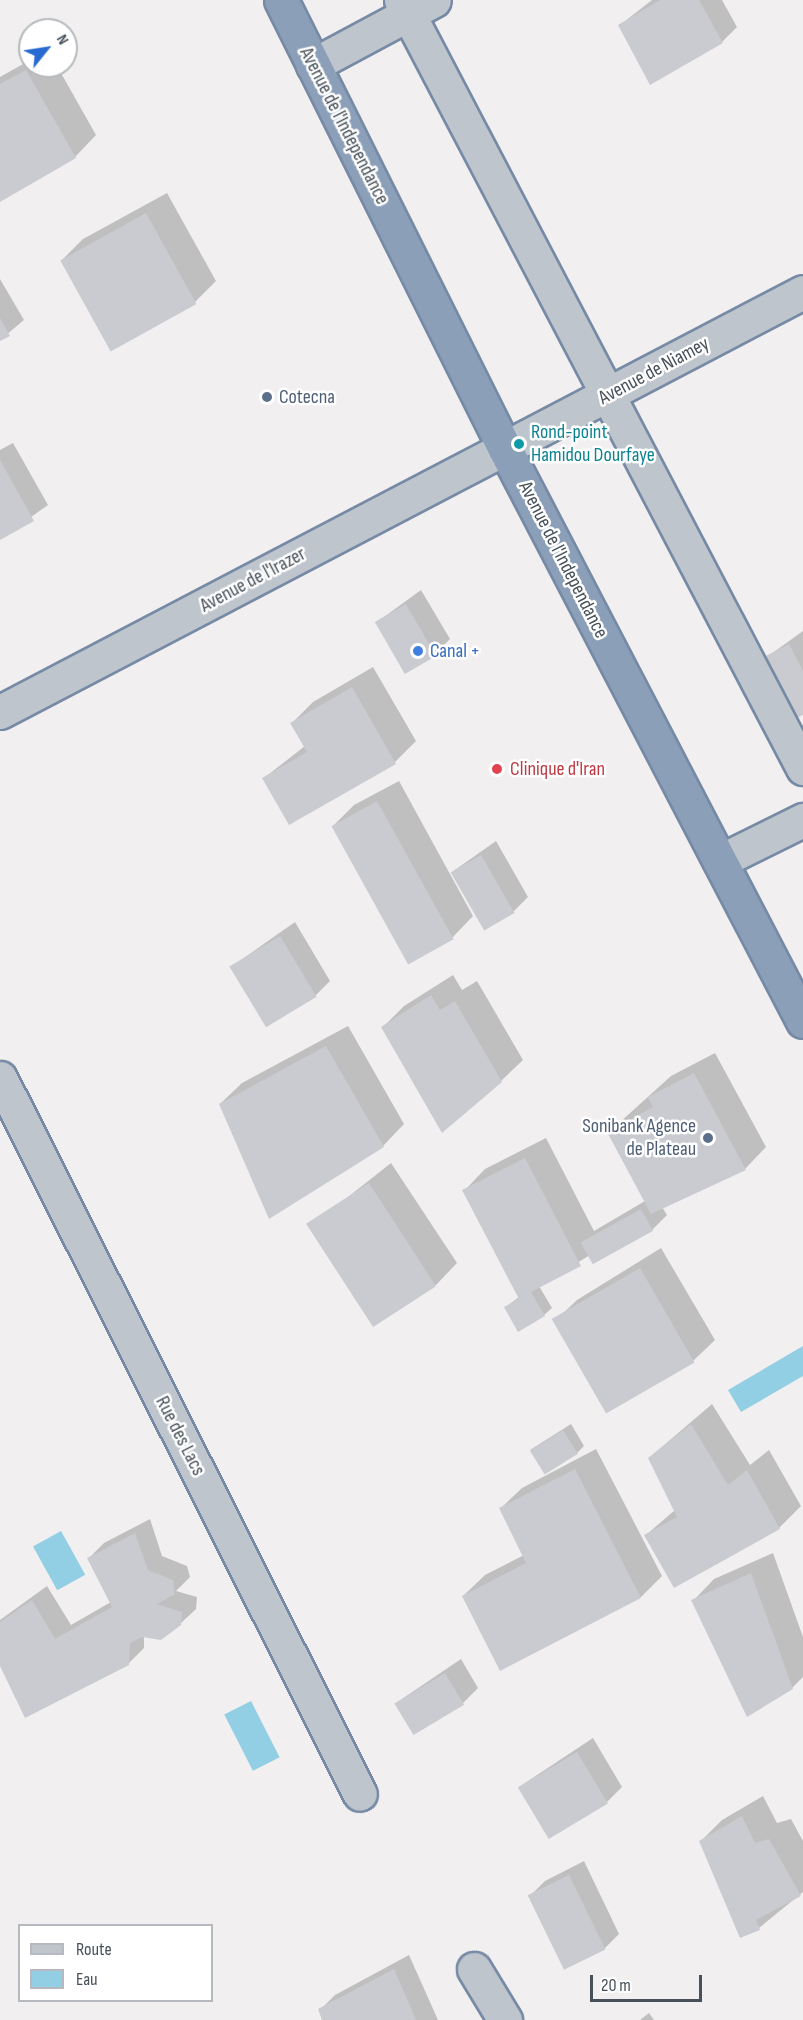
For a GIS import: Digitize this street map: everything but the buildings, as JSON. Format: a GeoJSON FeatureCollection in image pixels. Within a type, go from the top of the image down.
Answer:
{"type":"FeatureCollection","features":[{"type":"Feature","properties":{"kind":"highway","name":"Avenue de l'Independance"},"geometry":{"type":"LineString","coordinates":[[281,0],[505,449],[803,1021]]}},
{"type":"Feature","properties":{"kind":"street"},"geometry":{"type":"LineString","coordinates":[[313,65],[414,5],[610,394],[803,768]]}},
{"type":"Feature","properties":{"kind":"street","name":"Avenue de Niamey"},"geometry":{"type":"LineString","coordinates":[[505,449],[803,292]]}},
{"type":"Feature","properties":{"kind":"street","name":"Avenue de l'Irazer"},"geometry":{"type":"LineString","coordinates":[[0,712],[505,449]]}},
{"type":"Feature","properties":{"kind":"street"},"geometry":{"type":"LineString","coordinates":[[720,861],[803,820]]}},
{"type":"Feature","properties":{"kind":"street","name":"Rue des Lacs"},"geometry":{"type":"LineString","coordinates":[[0,1078],[360,1794]]}},
{"type":"Feature","properties":{"kind":"street"},"geometry":{"type":"LineString","coordinates":[[474,1969],[504,2020]]}},
{"type":"Feature","properties":{"kind":"water"},"geometry":{"type":"Polygon","coordinates":[[[803,1346],[803,1376],[741,1412],[728,1390],[803,1346]]]}},
{"type":"Feature","properties":{"kind":"water"},"geometry":{"type":"Polygon","coordinates":[[[61,1531],[85,1575],[57,1590],[33,1547],[61,1531]]]}},
{"type":"Feature","properties":{"kind":"water"},"geometry":{"type":"Polygon","coordinates":[[[251,1701],[280,1757],[253,1771],[224,1715],[251,1701]]]}},
{"type":"Feature","properties":{"kind":"place","name":"Cotecna"},"geometry":{"type":"Point","coordinates":[267,397]}},
{"type":"Feature","properties":{"kind":"place","name":"Rond-point Hamidou Dourfaye"},"geometry":{"type":"Point","coordinates":[519,444]}},
{"type":"Feature","properties":{"kind":"place","name":"Canal +"},"geometry":{"type":"Point","coordinates":[418,651]}},
{"type":"Feature","properties":{"kind":"place","name":"Clinique d'Iran"},"geometry":{"type":"Point","coordinates":[497,769]}},
{"type":"Feature","properties":{"kind":"place","name":"Sonibank Agence de Plateau"},"geometry":{"type":"Point","coordinates":[708,1138]}}]}
